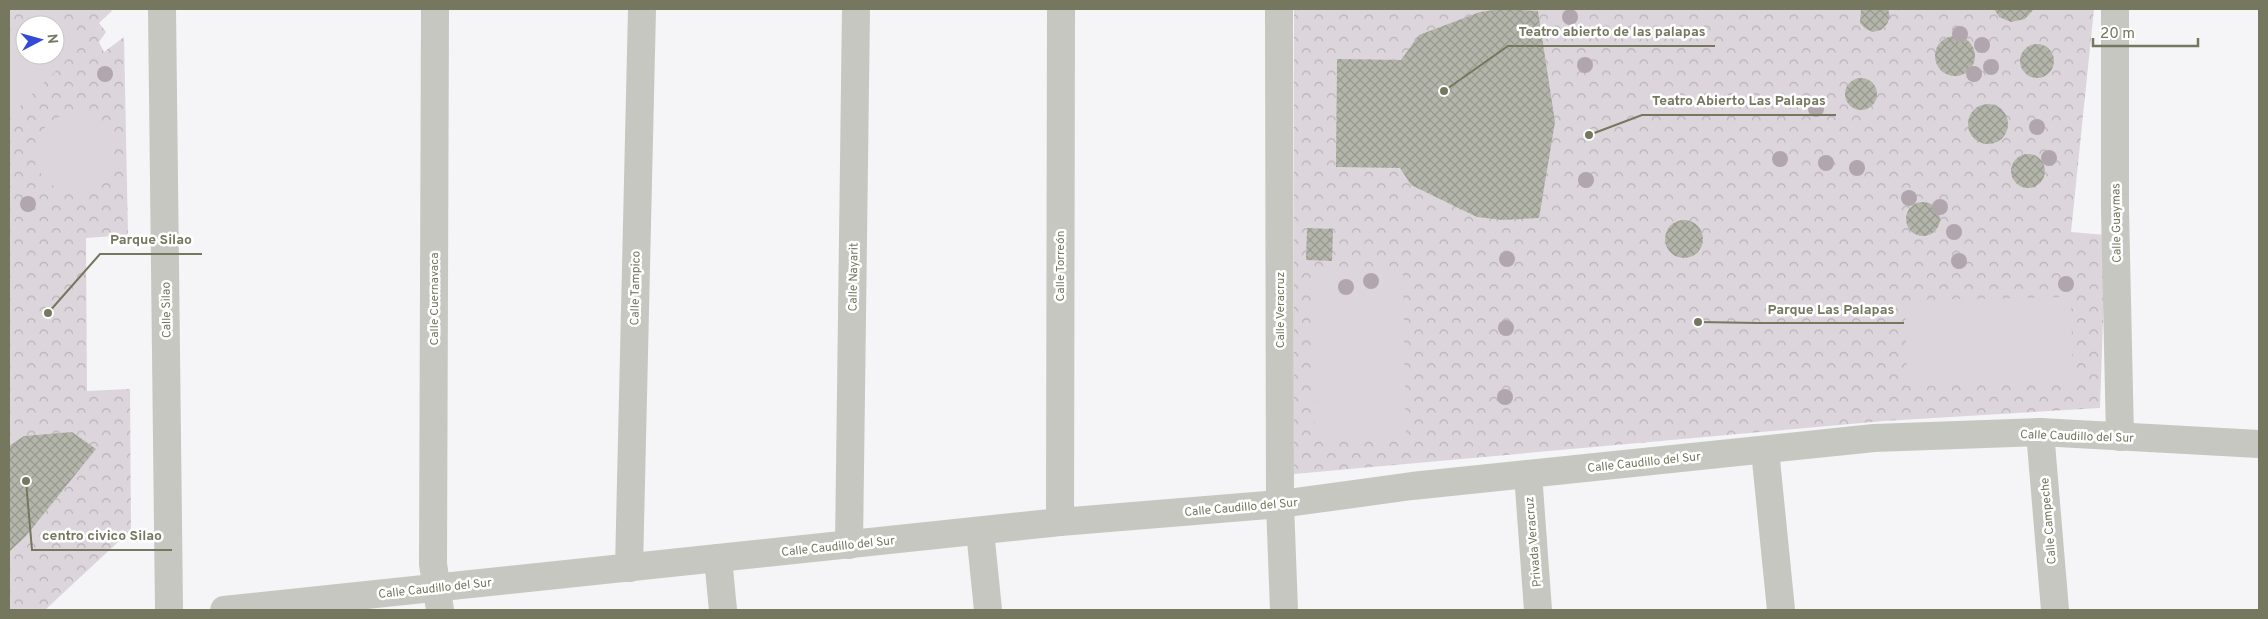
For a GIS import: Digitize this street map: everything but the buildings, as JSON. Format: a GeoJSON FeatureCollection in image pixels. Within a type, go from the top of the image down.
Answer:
{"type":"FeatureCollection","features":[{"type":"Feature","properties":{"kind":"street","name":"Calle Silao"},"geometry":{"type":"LineString","coordinates":[[162,9],[169,610]]}},
{"type":"Feature","properties":{"kind":"street","name":"Calle Cuernavaca"},"geometry":{"type":"LineString","coordinates":[[435,9],[433,564],[438,599]]}},
{"type":"Feature","properties":{"kind":"street","name":"Calle Tampico"},"geometry":{"type":"LineString","coordinates":[[629,568],[642,9]]}},
{"type":"Feature","properties":{"kind":"street","name":"Calle Nayarit"},"geometry":{"type":"LineString","coordinates":[[849,545],[856,9]]}},
{"type":"Feature","properties":{"kind":"street","name":"Calle Torreón"},"geometry":{"type":"LineString","coordinates":[[1060,522],[1061,9]]}},
{"type":"Feature","properties":{"kind":"street","name":"Calle Veracruz"},"geometry":{"type":"LineString","coordinates":[[1279,9],[1280,504],[1284,610]]}},
{"type":"Feature","properties":{"kind":"street","name":"Calle Guaymas"},"geometry":{"type":"LineString","coordinates":[[2115,9],[2115,210],[2120,437]]}},
{"type":"Feature","properties":{"kind":"street","name":"Calle Caudillo del Sur"},"geometry":{"type":"LineString","coordinates":[[224,610],[438,599],[629,568],[718,558],[1060,522],[1280,504],[1412,486],[1874,438],[2040,432],[2259,444]]}},
{"type":"Feature","properties":{"kind":"street","name":"Calle Campeche"},"geometry":{"type":"LineString","coordinates":[[2040,432],[2056,610]]}},
{"type":"Feature","properties":{"kind":"street"},"geometry":{"type":"LineString","coordinates":[[1765,450],[1781,610]]}},
{"type":"Feature","properties":{"kind":"street","name":"Privada Veracruz"},"geometry":{"type":"LineString","coordinates":[[1528,474],[1538,610]]}},
{"type":"Feature","properties":{"kind":"street"},"geometry":{"type":"LineString","coordinates":[[980,531],[988,610]]}},
{"type":"Feature","properties":{"kind":"street"},"geometry":{"type":"LineString","coordinates":[[718,558],[723,610]]}},
{"type":"Feature","properties":{"kind":"green space"},"geometry":{"type":"Polygon","coordinates":[[[9,9],[110,9],[112,11],[99,23],[106,32],[99,42],[104,52],[124,37],[128,235],[86,238],[87,391],[130,389],[131,530],[45,610],[9,610],[9,9]]]}},
{"type":"Feature","properties":{"kind":"green space"},"geometry":{"type":"Polygon","coordinates":[[[41,9],[47,15],[36,15],[41,9]]]}},
{"type":"Feature","properties":{"kind":"green space"},"geometry":{"type":"Polygon","coordinates":[[[1294,9],[2094,9],[2071,232],[2106,235],[2100,408],[1884,421],[1294,474],[1294,9]]]}},
{"type":"Feature","properties":{"kind":"green space"},"geometry":{"type":"Polygon","coordinates":[[[65,31],[81,46],[65,62],[65,31]]]}},
{"type":"Feature","properties":{"kind":"green space"},"geometry":{"type":"Polygon","coordinates":[[[15,39],[15,65],[62,65],[9,117],[9,46],[15,39]]]}},
{"type":"Feature","properties":{"kind":"green space"},"geometry":{"type":"Polygon","coordinates":[[[74,114],[89,117],[106,131],[110,138],[113,153],[110,168],[96,185],[89,189],[74,192],[59,189],[42,175],[38,168],[35,153],[38,138],[52,121],[59,117],[74,114]]]}},
{"type":"Feature","properties":{"kind":"green space"},"geometry":{"type":"Polygon","coordinates":[[[1403,270],[1406,439],[1315,440],[1313,272],[1403,270]]]}},
{"type":"Feature","properties":{"kind":"green space"},"geometry":{"type":"Polygon","coordinates":[[[2071,297],[2073,382],[1907,386],[1905,300],[2071,297]]]}},
{"type":"Feature","properties":{"kind":"place","name":"Teatro abierto de las palapas"},"geometry":{"type":"Point","coordinates":[1444,91]}},
{"type":"Feature","properties":{"kind":"place","name":"Teatro Abierto Las Palapas"},"geometry":{"type":"Point","coordinates":[1589,135]}},
{"type":"Feature","properties":{"kind":"place","name":"Parque Silao"},"geometry":{"type":"Point","coordinates":[48,313]}},
{"type":"Feature","properties":{"kind":"place","name":"Parque Las Palapas"},"geometry":{"type":"Point","coordinates":[1698,322]}},
{"type":"Feature","properties":{"kind":"place","name":"centro civico Silao"},"geometry":{"type":"Point","coordinates":[26,481]}}]}
